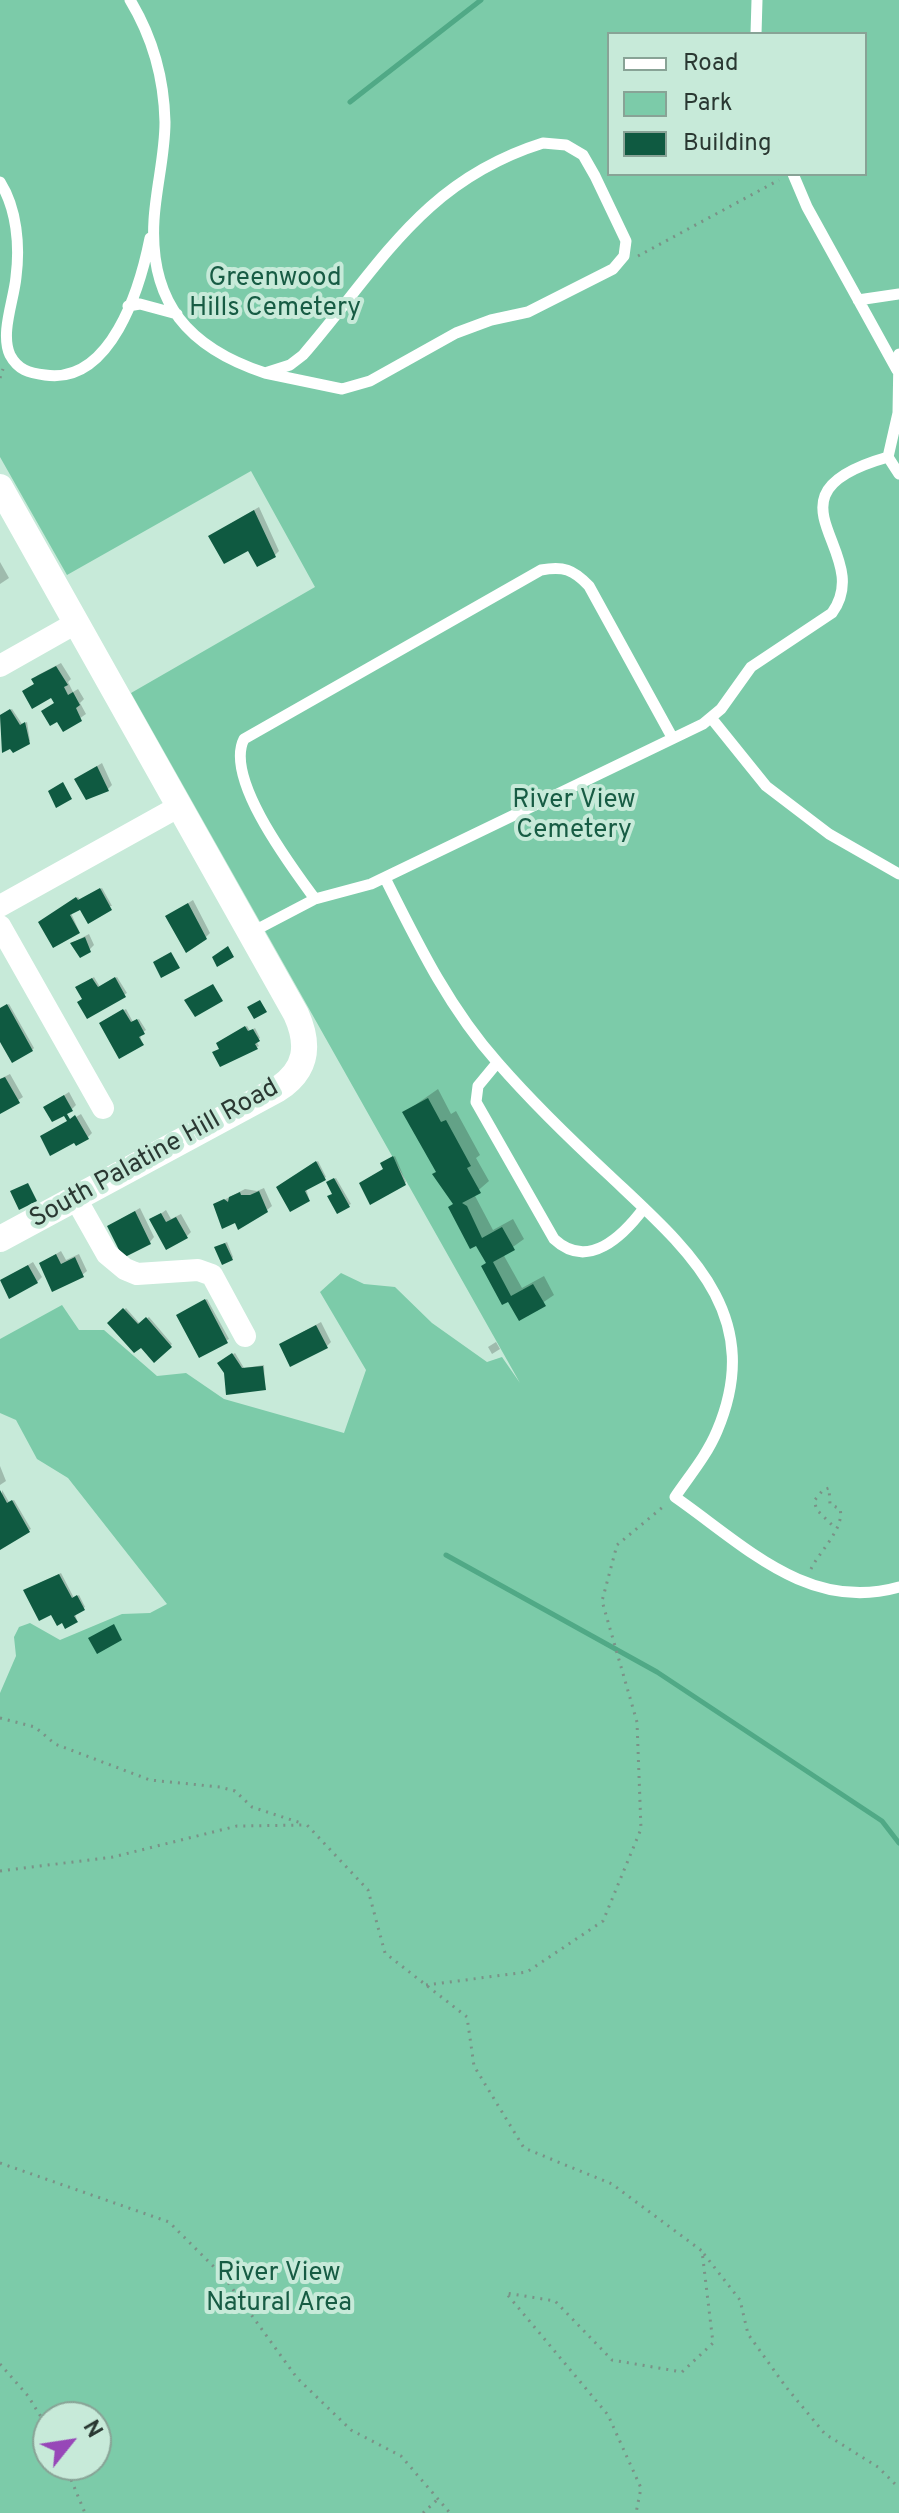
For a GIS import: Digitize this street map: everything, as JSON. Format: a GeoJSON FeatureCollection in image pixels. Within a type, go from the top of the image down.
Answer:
{"type":"FeatureCollection","features":[{"type":"Feature","properties":{"kind":"street","name":"South Palatine Hill Road"},"geometry":{"type":"LineString","coordinates":[[0,487],[301,1024],[306,1050],[297,1074],[278,1089],[0,1239]]}},
{"type":"Feature","properties":{"kind":"street"},"geometry":{"type":"LineString","coordinates":[[0,666],[76,623]]}},
{"type":"Feature","properties":{"kind":"street"},"geometry":{"type":"LineString","coordinates":[[0,906],[178,807]]}},
{"type":"Feature","properties":{"kind":"street"},"geometry":{"type":"LineString","coordinates":[[0,926],[103,1108]]}},
{"type":"Feature","properties":{"kind":"street"},"geometry":{"type":"LineString","coordinates":[[76,1199],[107,1254],[125,1269],[137,1274],[198,1270],[212,1275],[245,1336]]}},
{"type":"Feature","properties":{"kind":"lane"},"geometry":{"type":"LineString","coordinates":[[0,182],[17,230],[16,278],[6,326],[8,354],[25,372],[57,377],[86,368],[109,344],[128,306],[145,262],[154,220],[165,123],[162,80],[154,48],[130,0]]}},
{"type":"Feature","properties":{"kind":"lane"},"geometry":{"type":"LineString","coordinates":[[756,32],[757,0]]}},
{"type":"Feature","properties":{"kind":"lane"},"geometry":{"type":"LineString","coordinates":[[154,220],[155,258],[165,296],[186,329],[228,361],[265,373],[342,389],[370,381],[456,333],[491,320],[528,312],[613,269],[624,256],[626,241],[583,155],[566,145],[543,143],[505,158],[427,206],[394,239],[303,355],[290,365],[265,373]]}},
{"type":"Feature","properties":{"kind":"lane"},"geometry":{"type":"LineString","coordinates":[[792,176],[897,370]]}},
{"type":"Feature","properties":{"kind":"lane"},"geometry":{"type":"LineString","coordinates":[[858,300],[899,294]]}},
{"type":"Feature","properties":{"kind":"lane"},"geometry":{"type":"LineString","coordinates":[[128,306],[140,304],[177,314]]}},
{"type":"Feature","properties":{"kind":"lane"},"geometry":{"type":"LineString","coordinates":[[899,354],[898,413],[888,457],[899,474]]}},
{"type":"Feature","properties":{"kind":"lane"},"geometry":{"type":"LineString","coordinates":[[250,933],[315,899],[385,878],[712,719],[751,667],[832,613],[839,604],[841,573],[824,517],[825,493],[843,473],[888,457]]}},
{"type":"Feature","properties":{"kind":"lane"},"geometry":{"type":"LineString","coordinates":[[315,899],[288,860],[246,786],[238,760],[244,739],[541,570],[563,567],[577,574],[589,586],[672,737]]}},
{"type":"Feature","properties":{"kind":"lane"},"geometry":{"type":"LineString","coordinates":[[712,719],[778,796],[829,834],[899,874]]}},
{"type":"Feature","properties":{"kind":"lane"},"geometry":{"type":"LineString","coordinates":[[385,878],[435,978],[497,1063],[575,1144],[644,1208],[709,1278],[721,1304],[731,1344],[731,1376],[718,1430],[675,1497],[804,1584],[846,1595],[899,1587]]}},
{"type":"Feature","properties":{"kind":"lane"},"geometry":{"type":"LineString","coordinates":[[497,1063],[478,1086],[476,1102],[554,1239],[561,1246],[582,1252],[600,1249],[615,1240],[644,1208]]}},
{"type":"Feature","properties":{"kind":"path"},"geometry":{"type":"LineString","coordinates":[[613,269],[787,176]]}},
{"type":"Feature","properties":{"kind":"path"},"geometry":{"type":"LineString","coordinates":[[804,1584],[835,1528],[842,1512],[830,1504],[829,1488],[823,1490],[814,1501],[817,1510],[835,1528]]}},
{"type":"Feature","properties":{"kind":"path"},"geometry":{"type":"LineString","coordinates":[[426,1985],[527,1972],[603,1921],[641,1829],[637,1722],[602,1601],[617,1545],[675,1497]]}},
{"type":"Feature","properties":{"kind":"path"},"geometry":{"type":"LineString","coordinates":[[0,1718],[35,1727],[55,1744],[150,1780],[235,1791],[252,1807],[307,1825],[368,1890],[385,1953],[467,2017],[474,2066],[524,2148],[612,2184],[702,2251],[740,2300],[748,2334],[825,2434],[878,2467],[899,2488]]}},
{"type":"Feature","properties":{"kind":"path"},"geometry":{"type":"LineString","coordinates":[[0,1871],[113,1857],[237,1826],[307,1825]]}},
{"type":"Feature","properties":{"kind":"path"},"geometry":{"type":"LineString","coordinates":[[0,2163],[169,2222],[224,2277],[297,2378],[351,2430],[401,2456],[450,2513]]}},
{"type":"Feature","properties":{"kind":"path"},"geometry":{"type":"LineString","coordinates":[[636,2513],[641,2488],[608,2415],[506,2293],[555,2301],[612,2360],[682,2372],[713,2343],[702,2251]]}},
{"type":"Feature","properties":{"kind":"path"},"geometry":{"type":"LineString","coordinates":[[0,2364],[32,2402]]}},
{"type":"Feature","properties":{"kind":"path"},"geometry":{"type":"LineString","coordinates":[[72,2481],[85,2513]]}},
{"type":"Feature","properties":{"kind":"path"},"geometry":{"type":"LineString","coordinates":[[423,2513],[439,2499]]}},
{"type":"Feature","properties":{"kind":"green space"},"geometry":{"type":"Polygon","coordinates":[[[0,0],[899,0],[899,2513],[0,2513],[0,1693],[16,1656],[14,1637],[19,1627],[30,1623],[60,1640],[122,1614],[150,1613],[167,1604],[68,1478],[37,1459],[16,1420],[0,1413],[0,1339],[62,1305],[79,1330],[104,1330],[157,1376],[186,1373],[224,1399],[344,1433],[366,1370],[320,1292],[341,1273],[364,1284],[395,1287],[432,1323],[487,1362],[502,1357],[520,1383],[131,693],[315,587],[251,471],[67,575],[0,457],[0,0]]]}},
{"type":"Feature","properties":{"kind":"building"},"geometry":{"type":"Polygon","coordinates":[[[254,510],[276,557],[257,567],[248,551],[224,564],[208,536],[254,510]]]}},
{"type":"Feature","properties":{"kind":"building"},"geometry":{"type":"Polygon","coordinates":[[[56,666],[68,685],[64,687],[68,695],[73,692],[80,705],[76,708],[82,721],[63,732],[57,722],[50,726],[41,711],[54,703],[51,698],[32,709],[22,691],[34,684],[31,679],[56,666]]]}},
{"type":"Feature","properties":{"kind":"building"},"geometry":{"type":"Polygon","coordinates":[[[10,709],[20,725],[25,722],[30,744],[13,753],[10,749],[2,753],[0,715],[10,709]]]}},
{"type":"Feature","properties":{"kind":"building"},"geometry":{"type":"Polygon","coordinates":[[[97,766],[109,791],[86,800],[74,779],[97,766]]]}},
{"type":"Feature","properties":{"kind":"building"},"geometry":{"type":"Polygon","coordinates":[[[63,782],[72,799],[56,808],[48,791],[63,782]]]}},
{"type":"Feature","properties":{"kind":"building"},"geometry":{"type":"Polygon","coordinates":[[[100,888],[112,910],[88,924],[80,910],[70,915],[80,933],[53,948],[38,922],[76,897],[78,900],[100,888]]]}},
{"type":"Feature","properties":{"kind":"building"},"geometry":{"type":"Polygon","coordinates":[[[188,903],[207,939],[186,953],[165,916],[188,903]]]}},
{"type":"Feature","properties":{"kind":"building"},"geometry":{"type":"Polygon","coordinates":[[[85,937],[91,952],[80,958],[70,943],[85,937]]]}},
{"type":"Feature","properties":{"kind":"building"},"geometry":{"type":"Polygon","coordinates":[[[228,946],[234,957],[217,967],[212,957],[228,946]]]}},
{"type":"Feature","properties":{"kind":"building"},"geometry":{"type":"Polygon","coordinates":[[[171,952],[180,968],[161,978],[153,962],[171,952]]]}},
{"type":"Feature","properties":{"kind":"building"},"geometry":{"type":"Polygon","coordinates":[[[115,977],[126,997],[87,1019],[77,1002],[82,999],[75,987],[92,978],[98,987],[115,977]]]}},
{"type":"Feature","properties":{"kind":"building"},"geometry":{"type":"Polygon","coordinates":[[[213,984],[223,1001],[195,1017],[184,1000],[213,984]]]}},
{"type":"Feature","properties":{"kind":"building"},"geometry":{"type":"Polygon","coordinates":[[[260,1000],[267,1012],[254,1019],[247,1007],[260,1000]]]}},
{"type":"Feature","properties":{"kind":"building"},"geometry":{"type":"Polygon","coordinates":[[[7,1004],[33,1051],[12,1063],[0,1042],[0,1008],[7,1004]]]}},
{"type":"Feature","properties":{"kind":"building"},"geometry":{"type":"Polygon","coordinates":[[[123,1009],[131,1022],[137,1019],[145,1034],[139,1037],[144,1045],[119,1059],[99,1023],[123,1009]]]}},
{"type":"Feature","properties":{"kind":"building"},"geometry":{"type":"Polygon","coordinates":[[[245,1026],[248,1031],[253,1029],[260,1041],[255,1044],[258,1049],[220,1067],[212,1052],[219,1049],[216,1043],[245,1026]]]}},
{"type":"Feature","properties":{"kind":"building"},"geometry":{"type":"Polygon","coordinates":[[[5,1077],[20,1103],[0,1114],[0,1079],[5,1077]]]}},
{"type":"Feature","properties":{"kind":"building"},"geometry":{"type":"Polygon","coordinates":[[[64,1095],[73,1111],[67,1114],[70,1119],[75,1115],[89,1139],[50,1156],[40,1136],[67,1121],[64,1116],[52,1122],[43,1107],[64,1095]]]}},
{"type":"Feature","properties":{"kind":"building"},"geometry":{"type":"Polygon","coordinates":[[[428,1098],[441,1122],[446,1120],[471,1166],[467,1168],[481,1193],[462,1203],[467,1206],[482,1238],[502,1227],[515,1250],[493,1262],[511,1296],[533,1284],[546,1306],[519,1321],[508,1302],[502,1305],[481,1266],[486,1263],[476,1246],[470,1249],[448,1207],[453,1204],[432,1174],[436,1172],[402,1112],[428,1098]]]}},
{"type":"Feature","properties":{"kind":"building"},"geometry":{"type":"Polygon","coordinates":[[[393,1156],[406,1185],[370,1205],[359,1183],[383,1169],[380,1163],[393,1156]]]}},
{"type":"Feature","properties":{"kind":"building"},"geometry":{"type":"Polygon","coordinates":[[[316,1161],[326,1180],[305,1191],[310,1201],[290,1212],[276,1187],[316,1161]]]}},
{"type":"Feature","properties":{"kind":"building"},"geometry":{"type":"Polygon","coordinates":[[[334,1178],[350,1207],[337,1214],[327,1196],[332,1194],[326,1182],[334,1178]]]}},
{"type":"Feature","properties":{"kind":"building"},"geometry":{"type":"Polygon","coordinates":[[[28,1183],[37,1201],[19,1210],[10,1191],[28,1183]]]}},
{"type":"Feature","properties":{"kind":"building"},"geometry":{"type":"Polygon","coordinates":[[[259,1191],[268,1212],[238,1230],[235,1223],[222,1229],[213,1204],[224,1199],[228,1202],[229,1197],[240,1192],[241,1195],[250,1195],[259,1191]]]}},
{"type":"Feature","properties":{"kind":"building"},"geometry":{"type":"Polygon","coordinates":[[[135,1211],[151,1244],[123,1258],[107,1226],[135,1211]]]}},
{"type":"Feature","properties":{"kind":"building"},"geometry":{"type":"Polygon","coordinates":[[[161,1213],[166,1222],[176,1217],[188,1238],[166,1250],[149,1219],[161,1213]]]}},
{"type":"Feature","properties":{"kind":"building"},"geometry":{"type":"Polygon","coordinates":[[[225,1243],[233,1260],[222,1265],[214,1247],[225,1243]]]}},
{"type":"Feature","properties":{"kind":"building"},"geometry":{"type":"Polygon","coordinates":[[[56,1254],[61,1264],[75,1257],[84,1277],[52,1292],[39,1263],[56,1254]]]}},
{"type":"Feature","properties":{"kind":"building"},"geometry":{"type":"Polygon","coordinates":[[[28,1265],[38,1283],[9,1299],[0,1280],[28,1265]]]}},
{"type":"Feature","properties":{"kind":"building"},"geometry":{"type":"Polygon","coordinates":[[[205,1299],[228,1343],[199,1358],[176,1315],[205,1299]]]}},
{"type":"Feature","properties":{"kind":"building"},"geometry":{"type":"Polygon","coordinates":[[[123,1308],[138,1324],[146,1317],[172,1347],[154,1363],[141,1348],[134,1353],[107,1323],[123,1308]]]}},
{"type":"Feature","properties":{"kind":"building"},"geometry":{"type":"Polygon","coordinates":[[[316,1325],[328,1348],[290,1367],[279,1344],[316,1325]]]}},
{"type":"Feature","properties":{"kind":"building"},"geometry":{"type":"Polygon","coordinates":[[[232,1353],[242,1368],[263,1366],[266,1390],[226,1395],[224,1373],[217,1363],[232,1353]]]}},
{"type":"Feature","properties":{"kind":"building"},"geometry":{"type":"Polygon","coordinates":[[[0,1490],[7,1503],[12,1500],[30,1532],[0,1550],[0,1490]]]}},
{"type":"Feature","properties":{"kind":"building"},"geometry":{"type":"Polygon","coordinates":[[[59,1574],[72,1598],[77,1595],[85,1610],[74,1616],[78,1622],[65,1629],[62,1623],[57,1626],[51,1615],[39,1621],[23,1590],[59,1574]]]}},
{"type":"Feature","properties":{"kind":"building"},"geometry":{"type":"Polygon","coordinates":[[[114,1624],[122,1640],[97,1654],[88,1638],[114,1624]]]}},
{"type":"Feature","properties":{"kind":"waterway"},"geometry":{"type":"LineString","coordinates":[[350,102],[481,0]]}},
{"type":"Feature","properties":{"kind":"waterway"},"geometry":{"type":"LineString","coordinates":[[446,1555],[657,1672],[882,1821],[899,1843]]}},
{"type":"Feature","properties":{"kind":"park label","name":"Greenwood Hills Cemetery"},"geometry":{"type":"Point","coordinates":[275,295]}},
{"type":"Feature","properties":{"kind":"park label","name":"River View Cemetery"},"geometry":{"type":"Point","coordinates":[574,817]}},
{"type":"Feature","properties":{"kind":"park label","name":"River View Natural Area"},"geometry":{"type":"Point","coordinates":[279,2290]}}]}
